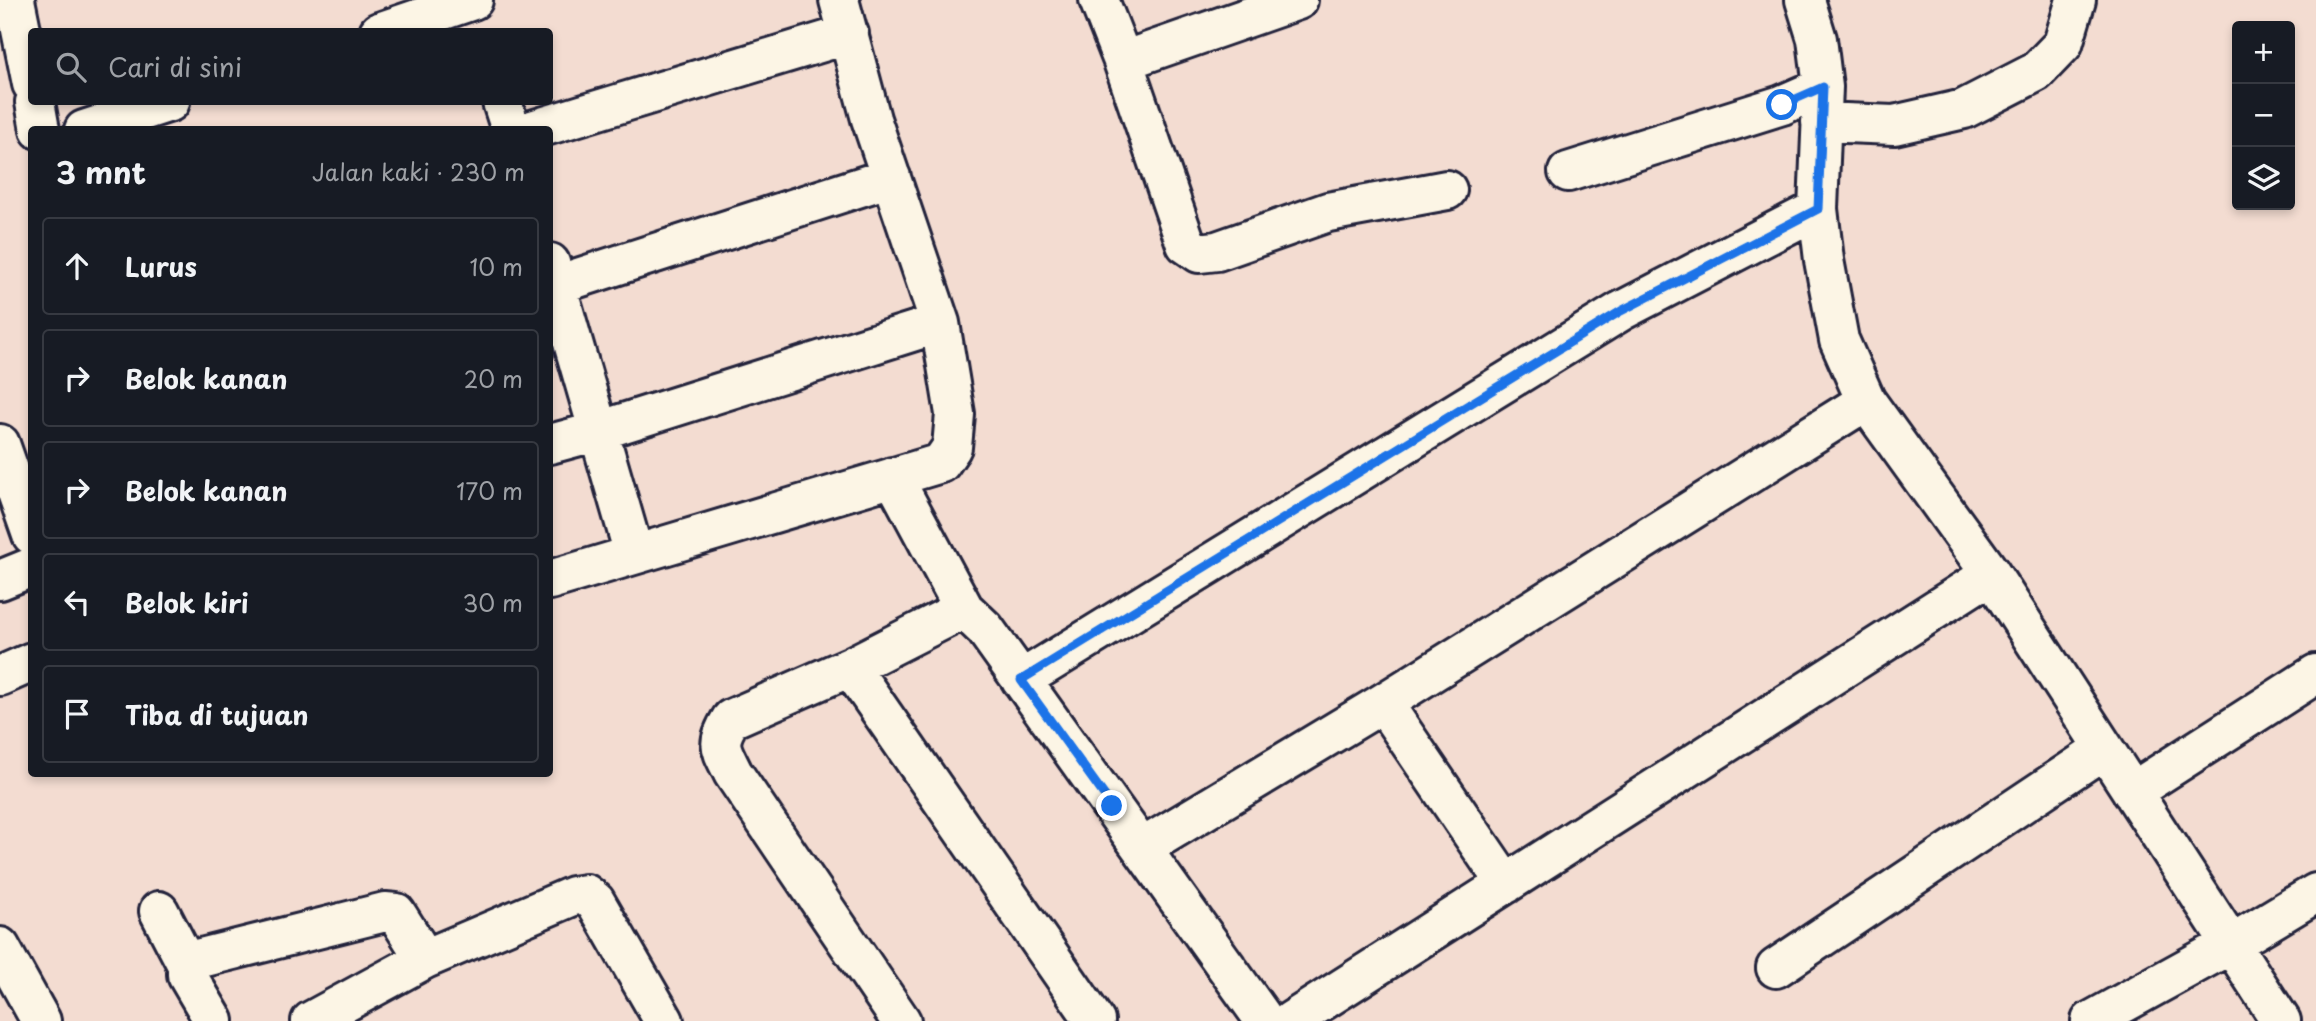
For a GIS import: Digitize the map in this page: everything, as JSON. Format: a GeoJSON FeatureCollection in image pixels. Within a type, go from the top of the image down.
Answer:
{"type":"FeatureCollection","features":[{"type":"Feature","properties":{"kind":"street"},"geometry":{"type":"LineString","coordinates":[[15,0],[28,64]]}},
{"type":"Feature","properties":{"kind":"street"},"geometry":{"type":"LineString","coordinates":[[391,28],[473,0],[481,28]]}},
{"type":"Feature","properties":{"kind":"street"},"geometry":{"type":"LineString","coordinates":[[1099,0],[1124,61],[1186,244],[1199,253],[1217,251],[1328,212],[1447,190]]}},
{"type":"Feature","properties":{"kind":"street"},"geometry":{"type":"LineString","coordinates":[[1124,61],[1297,0]]}},
{"type":"Feature","properties":{"kind":"street"},"geometry":{"type":"LineString","coordinates":[[1805,0],[1816,39],[1822,104],[1818,209],[1839,340],[1866,401],[1991,574],[2281,1021]]}},
{"type":"Feature","properties":{"kind":"street"},"geometry":{"type":"LineString","coordinates":[[1568,172],[1782,105],[1822,104],[1894,125],[1964,109],[2036,72],[2063,44],[2076,0]]}},
{"type":"Feature","properties":{"kind":"street"},"geometry":{"type":"LineString","coordinates":[[543,126],[844,17],[872,119],[940,323],[955,414],[952,447],[941,463],[553,579]]}},
{"type":"Feature","properties":{"kind":"street"},"geometry":{"type":"LineString","coordinates":[[36,105],[39,126]]}},
{"type":"Feature","properties":{"kind":"street"},"geometry":{"type":"LineString","coordinates":[[503,105],[509,126]]}},
{"type":"Feature","properties":{"kind":"street"},"geometry":{"type":"LineString","coordinates":[[102,126],[161,113]]}},
{"type":"Feature","properties":{"kind":"street"},"geometry":{"type":"LineString","coordinates":[[553,279],[891,177]]}},
{"type":"Feature","properties":{"kind":"street"},"geometry":{"type":"LineString","coordinates":[[1021,680],[1621,311],[1818,209]]}},
{"type":"Feature","properties":{"kind":"street"},"geometry":{"type":"LineString","coordinates":[[553,282],[634,554]]}},
{"type":"Feature","properties":{"kind":"street"},"geometry":{"type":"LineString","coordinates":[[553,443],[940,323]]}},
{"type":"Feature","properties":{"kind":"street"},"geometry":{"type":"LineString","coordinates":[[1142,848],[1383,703],[1866,401]]}},
{"type":"Feature","properties":{"kind":"street"},"geometry":{"type":"LineString","coordinates":[[0,444],[28,523]]}},
{"type":"Feature","properties":{"kind":"street"},"geometry":{"type":"LineString","coordinates":[[893,477],[964,609],[985,629],[1265,1021]]}},
{"type":"Feature","properties":{"kind":"street"},"geometry":{"type":"LineString","coordinates":[[0,580],[28,569]]}},
{"type":"Feature","properties":{"kind":"street"},"geometry":{"type":"LineString","coordinates":[[1291,1021],[1991,574]]}},
{"type":"Feature","properties":{"kind":"street"},"geometry":{"type":"LineString","coordinates":[[901,1021],[733,773],[720,746],[731,719],[850,667],[964,609]]}},
{"type":"Feature","properties":{"kind":"street"},"geometry":{"type":"LineString","coordinates":[[0,676],[28,664]]}},
{"type":"Feature","properties":{"kind":"street"},"geometry":{"type":"LineString","coordinates":[[850,667],[1096,1021]]}},
{"type":"Feature","properties":{"kind":"street"},"geometry":{"type":"LineString","coordinates":[[2132,792],[2316,674]]}},
{"type":"Feature","properties":{"kind":"street"},"geometry":{"type":"LineString","coordinates":[[1383,703],[1507,884]]}},
{"type":"Feature","properties":{"kind":"street"},"geometry":{"type":"LineString","coordinates":[[1776,968],[2105,749]]}},
{"type":"Feature","properties":{"kind":"street"},"geometry":{"type":"LineString","coordinates":[[2091,1021],[2231,944],[2316,893]]}},
{"type":"Feature","properties":{"kind":"street"},"geometry":{"type":"LineString","coordinates":[[310,1021],[425,959],[573,895],[586,894],[596,901],[664,1021]]}},
{"type":"Feature","properties":{"kind":"street"},"geometry":{"type":"LineString","coordinates":[[159,911],[187,965],[187,975],[215,1021]]}},
{"type":"Feature","properties":{"kind":"street"},"geometry":{"type":"LineString","coordinates":[[187,965],[197,959],[385,912],[396,913],[425,959]]}},
{"type":"Feature","properties":{"kind":"street"},"geometry":{"type":"LineString","coordinates":[[0,947],[41,1021]]}},
{"type":"Feature","properties":{"kind":"route"},"geometry":{"type":"LineString","coordinates":[[1112,806],[1021,680],[1621,311],[1818,209],[1823,87],[1782,105]]}}]}
